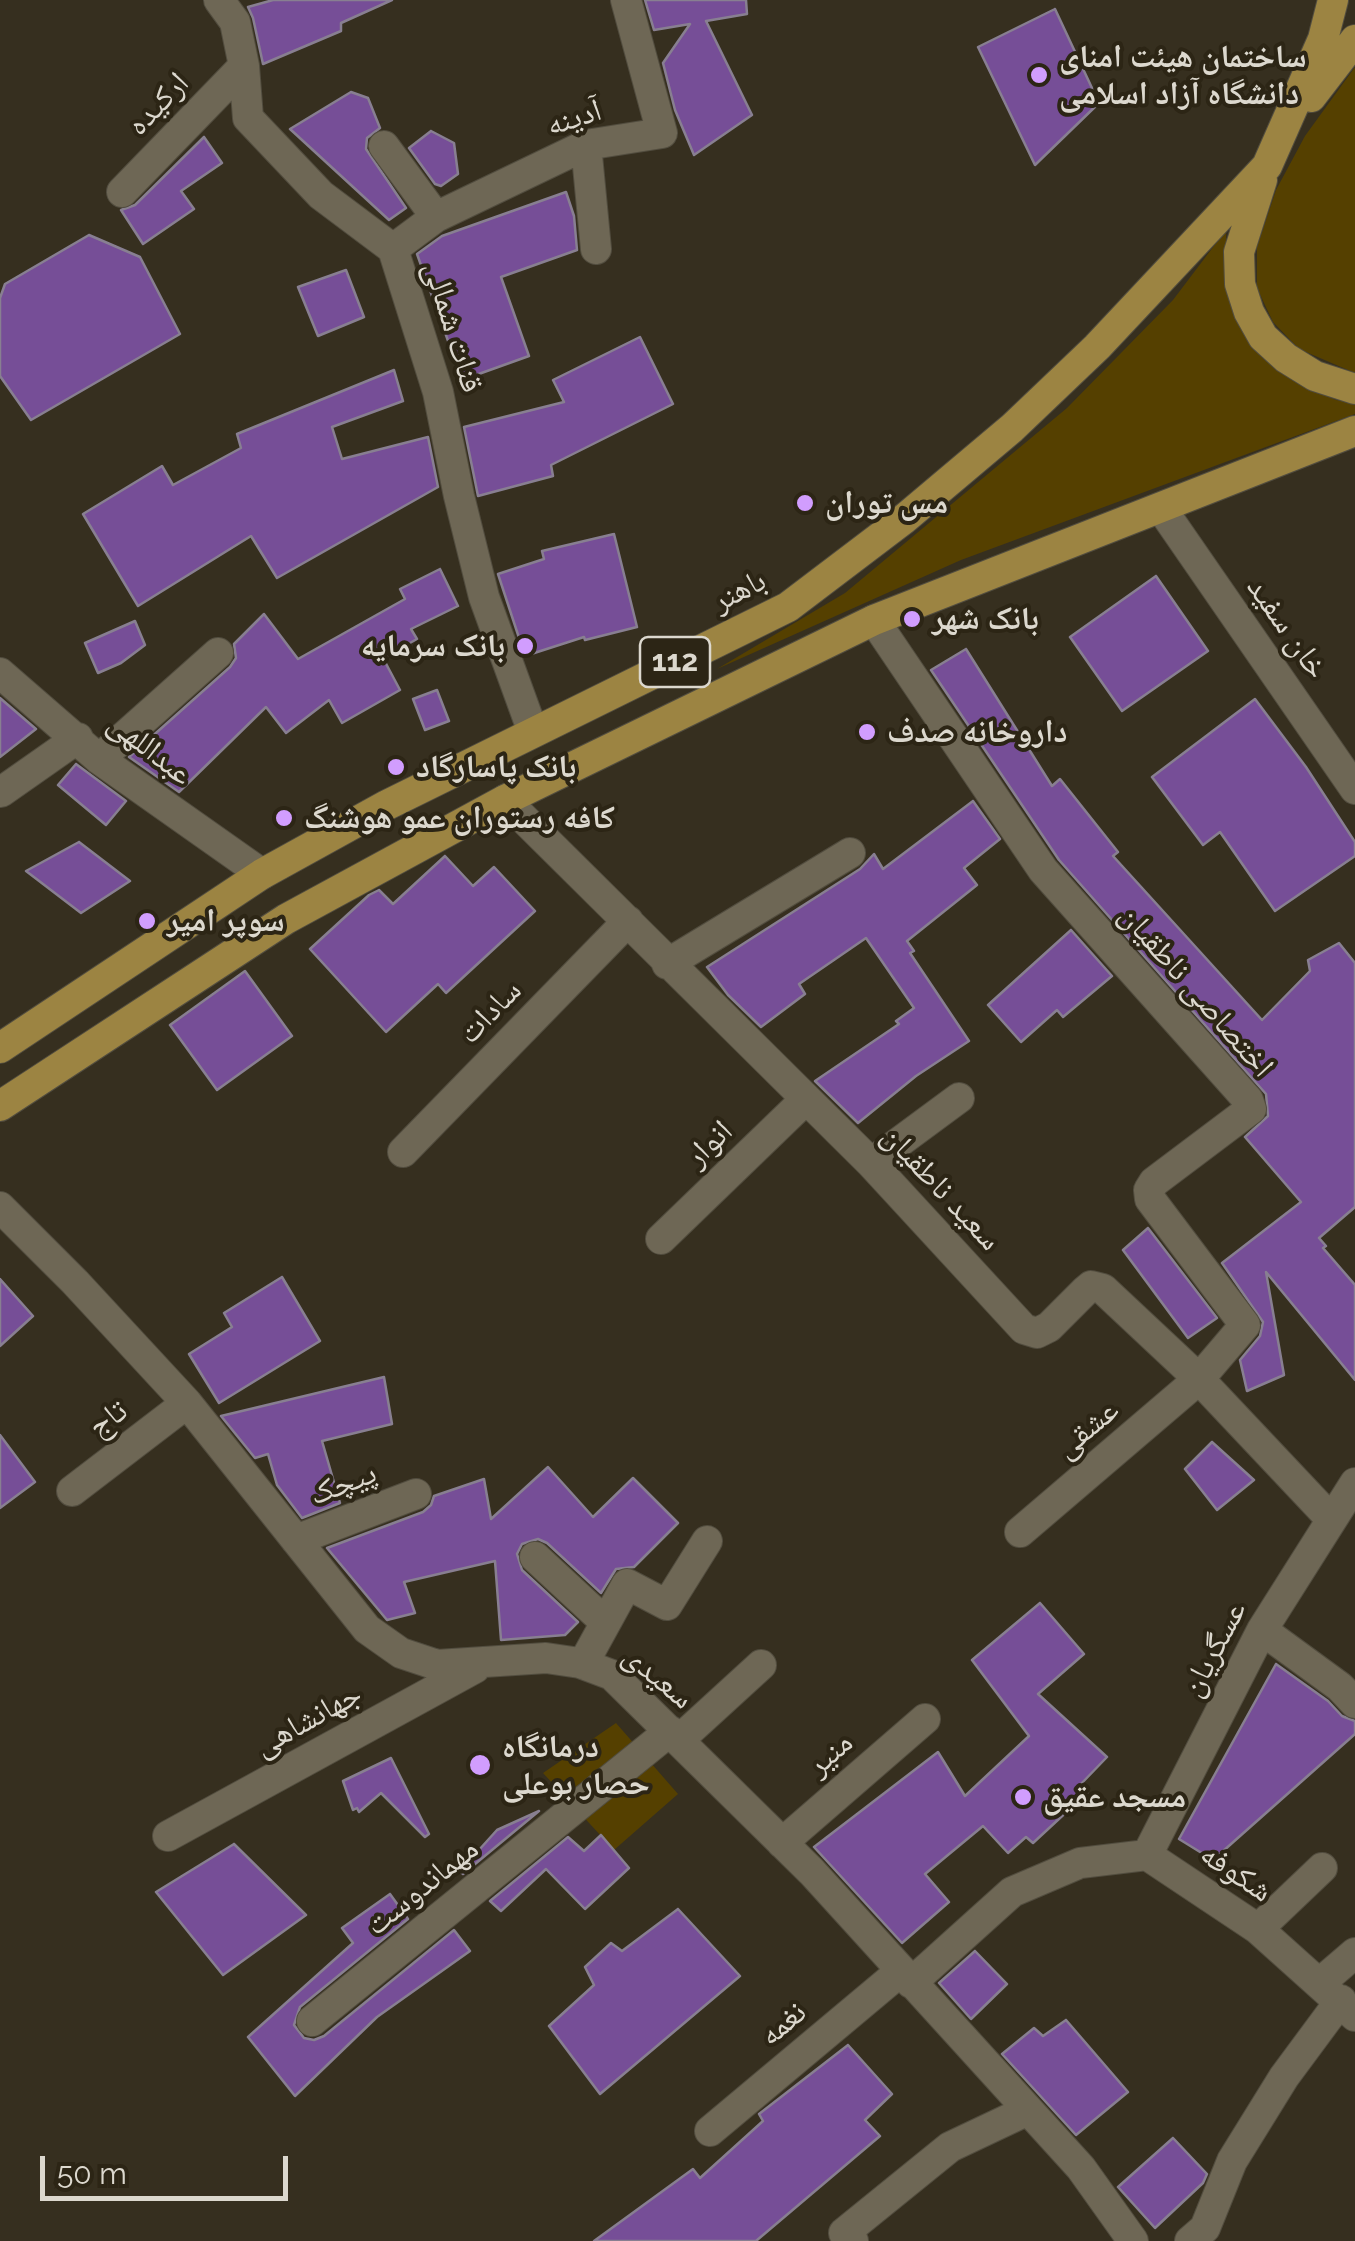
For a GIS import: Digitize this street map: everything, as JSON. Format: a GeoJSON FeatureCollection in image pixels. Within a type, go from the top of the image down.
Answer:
{"type":"FeatureCollection","features":[{"type":"Feature","properties":{"kind":"main road","name":"باهنر"},"geometry":{"type":"LineString","coordinates":[[0,1048],[262,874],[386,805],[788,606],[904,519],[1012,428],[1097,348],[1267,166],[1322,39],[1333,0]]}},
{"type":"Feature","properties":{"kind":"main road"},"geometry":{"type":"LineString","coordinates":[[1355,40],[1325,77],[1267,166],[1239,252],[1240,284],[1263,337],[1315,376],[1355,390]]}},
{"type":"Feature","properties":{"kind":"main road","name":"112"},"geometry":{"type":"LineString","coordinates":[[0,1106],[286,919],[506,800],[874,620],[1355,431]]}},
{"type":"Feature","properties":{"kind":"street","name":"آدینه"},"geometry":{"type":"LineString","coordinates":[[393,249],[436,216],[586,145],[662,132],[626,0]]}},
{"type":"Feature","properties":{"kind":"street","name":"قنات شمالى"},"geometry":{"type":"LineString","coordinates":[[229,4],[244,66],[248,118],[322,196],[393,249],[438,392],[484,597],[533,732]]}},
{"type":"Feature","properties":{"kind":"street","name":"ارکیده"},"geometry":{"type":"LineString","coordinates":[[122,192],[244,66]]}},
{"type":"Feature","properties":{"kind":"street"},"geometry":{"type":"LineString","coordinates":[[586,145],[596,249]]}},
{"type":"Feature","properties":{"kind":"street"},"geometry":{"type":"LineString","coordinates":[[384,146],[436,216]]}},
{"type":"Feature","properties":{"kind":"street","name":"خان سفید"},"geometry":{"type":"LineString","coordinates":[[1161,508],[1355,789]]}},
{"type":"Feature","properties":{"kind":"street","name":"اختصاصی ناطقیان"},"geometry":{"type":"LineString","coordinates":[[874,620],[1043,870],[1248,1100],[1251,1109],[1245,1116],[1154,1182],[1149,1190],[1150,1198],[1245,1325],[1200,1379]]}},
{"type":"Feature","properties":{"kind":"street"},"geometry":{"type":"LineString","coordinates":[[1,792],[88,748],[218,653]]}},
{"type":"Feature","properties":{"kind":"street","name":"عبداللهی"},"geometry":{"type":"LineString","coordinates":[[0,673],[88,748],[262,874]]}},
{"type":"Feature","properties":{"kind":"street","name":"سعید ناطقیان"},"geometry":{"type":"LineString","coordinates":[[506,800],[871,1163],[1024,1328],[1038,1333],[1085,1290],[1091,1286],[1103,1289],[1200,1379],[1330,1519]]}},
{"type":"Feature","properties":{"kind":"street"},"geometry":{"type":"LineString","coordinates":[[667,964],[850,852]]}},
{"type":"Feature","properties":{"kind":"street","name":"سادات"},"geometry":{"type":"LineString","coordinates":[[402,1152],[628,921]]}},
{"type":"Feature","properties":{"kind":"street"},"geometry":{"type":"LineString","coordinates":[[871,1163],[959,1098]]}},
{"type":"Feature","properties":{"kind":"street","name":"انوار"},"geometry":{"type":"LineString","coordinates":[[661,1239],[806,1100]]}},
{"type":"Feature","properties":{"kind":"street","name":"سعیدی"},"geometry":{"type":"LineString","coordinates":[[0,1206],[188,1403],[367,1629],[400,1653],[437,1666],[546,1658],[583,1664],[612,1675],[782,1842],[1081,2168],[1134,2241]]}},
{"type":"Feature","properties":{"kind":"street","name":"عشقی"},"geometry":{"type":"LineString","coordinates":[[1020,1532],[1200,1379]]}},
{"type":"Feature","properties":{"kind":"street","name":"تاج"},"geometry":{"type":"LineString","coordinates":[[72,1491],[188,1403]]}},
{"type":"Feature","properties":{"kind":"street","name":"عسگریان"},"geometry":{"type":"LineString","coordinates":[[1147,1855],[1262,1630],[1355,1483]]}},
{"type":"Feature","properties":{"kind":"street","name":"پیچک"},"geometry":{"type":"LineString","coordinates":[[296,1540],[416,1494]]}},
{"type":"Feature","properties":{"kind":"street"},"geometry":{"type":"LineString","coordinates":[[583,1664],[627,1584],[667,1604],[707,1541]]}},
{"type":"Feature","properties":{"kind":"street"},"geometry":{"type":"LineString","coordinates":[[535,1558],[604,1622]]}},
{"type":"Feature","properties":{"kind":"street"},"geometry":{"type":"LineString","coordinates":[[1262,1630],[1340,1687],[1355,1703]]}},
{"type":"Feature","properties":{"kind":"street","name":"جهانشاهی"},"geometry":{"type":"LineString","coordinates":[[168,1836],[482,1664]]}},
{"type":"Feature","properties":{"kind":"street","name":"مهماندوست"},"geometry":{"type":"LineString","coordinates":[[312,2022],[761,1665]]}},
{"type":"Feature","properties":{"kind":"street","name":"منیر"},"geometry":{"type":"LineString","coordinates":[[782,1842],[924,1719]]}},
{"type":"Feature","properties":{"kind":"street","name":"شکوفه"},"geometry":{"type":"LineString","coordinates":[[906,1977],[1012,1892],[1080,1862],[1147,1855],[1258,1929],[1338,2000]]}},
{"type":"Feature","properties":{"kind":"street"},"geometry":{"type":"LineString","coordinates":[[1258,1929],[1322,1868]]}},
{"type":"Feature","properties":{"kind":"street"},"geometry":{"type":"LineString","coordinates":[[1190,2241],[1204,2228],[1232,2161],[1338,2000],[1355,1952]]}},
{"type":"Feature","properties":{"kind":"street","name":"نغمه"},"geometry":{"type":"LineString","coordinates":[[710,2131],[906,1977]]}},
{"type":"Feature","properties":{"kind":"street"},"geometry":{"type":"LineString","coordinates":[[853,2241],[844,2233],[950,2147],[1026,2111]]}},
{"type":"Feature","properties":{"kind":"shaded area"},"geometry":{"type":"Polygon","coordinates":[[[1355,67],[1355,373],[1299,349],[1273,322],[1257,288],[1257,247],[1276,190],[1305,136],[1355,67]]]}},
{"type":"Feature","properties":{"kind":"shaded area"},"geometry":{"type":"Polygon","coordinates":[[[1226,230],[1227,280],[1262,355],[1297,383],[1336,400],[1355,403],[1355,414],[961,560],[717,669],[845,593],[1067,408],[1173,300],[1226,230]]]}},
{"type":"Feature","properties":{"kind":"shaded area"},"geometry":{"type":"Polygon","coordinates":[[[616,1723],[678,1794],[614,1850],[543,1773],[616,1723]]]}},
{"type":"Feature","properties":{"kind":"building"},"geometry":{"type":"Polygon","coordinates":[[[273,0],[392,0],[341,23],[341,31],[263,64],[248,7],[273,0]]]}},
{"type":"Feature","properties":{"kind":"building"},"geometry":{"type":"Polygon","coordinates":[[[645,0],[746,0],[747,14],[706,21],[752,115],[694,155],[675,110],[663,63],[690,24],[654,30],[645,0]]]}},
{"type":"Feature","properties":{"kind":"building","name":"ساختمان هیئت امنای دانشگاه آزاد اسلامی"},"geometry":{"type":"Polygon","coordinates":[[[1055,9],[1099,103],[1035,165],[978,47],[1055,9]]]}},
{"type":"Feature","properties":{"kind":"building"},"geometry":{"type":"Polygon","coordinates":[[[351,92],[368,98],[380,128],[367,138],[366,149],[406,208],[389,220],[290,129],[351,92]]]}},
{"type":"Feature","properties":{"kind":"building"},"geometry":{"type":"Polygon","coordinates":[[[431,131],[454,143],[458,174],[441,186],[435,184],[409,148],[431,131]]]}},
{"type":"Feature","properties":{"kind":"building"},"geometry":{"type":"Polygon","coordinates":[[[204,137],[222,163],[181,191],[194,209],[143,244],[121,210],[135,205],[204,137]]]}},
{"type":"Feature","properties":{"kind":"building"},"geometry":{"type":"Polygon","coordinates":[[[566,192],[574,216],[577,250],[501,277],[529,356],[462,380],[417,254],[442,236],[566,192]]]}},
{"type":"Feature","properties":{"kind":"building"},"geometry":{"type":"Polygon","coordinates":[[[89,235],[140,257],[180,334],[31,420],[0,376],[0,298],[5,284],[89,235]]]}},
{"type":"Feature","properties":{"kind":"building"},"geometry":{"type":"Polygon","coordinates":[[[346,270],[364,317],[318,336],[298,287],[346,270]]]}},
{"type":"Feature","properties":{"kind":"building"},"geometry":{"type":"Polygon","coordinates":[[[640,337],[673,404],[551,465],[553,476],[478,496],[464,427],[564,402],[553,380],[640,337]]]}},
{"type":"Feature","properties":{"kind":"building"},"geometry":{"type":"Polygon","coordinates":[[[394,370],[403,401],[332,427],[342,459],[428,437],[438,487],[277,578],[251,536],[138,606],[83,514],[162,466],[173,485],[241,448],[237,434],[394,370]]]}},
{"type":"Feature","properties":{"kind":"building"},"geometry":{"type":"Polygon","coordinates":[[[614,534],[637,627],[585,640],[584,637],[525,656],[498,574],[544,559],[542,551],[614,534]]]}},
{"type":"Feature","properties":{"kind":"building"},"geometry":{"type":"Polygon","coordinates":[[[440,569],[458,606],[411,629],[417,639],[383,658],[400,690],[342,723],[329,700],[286,733],[266,707],[179,792],[129,757],[230,667],[236,658],[234,644],[264,614],[298,659],[405,599],[400,589],[440,569]]]}},
{"type":"Feature","properties":{"kind":"building"},"geometry":{"type":"Polygon","coordinates":[[[1156,576],[1208,651],[1122,711],[1070,637],[1156,576]]]}},
{"type":"Feature","properties":{"kind":"building"},"geometry":{"type":"Polygon","coordinates":[[[135,621],[145,645],[121,663],[98,673],[85,643],[135,621]]]}},
{"type":"Feature","properties":{"kind":"building"},"geometry":{"type":"Polygon","coordinates":[[[966,649],[1052,786],[1060,779],[1118,852],[1113,856],[1262,1020],[1310,971],[1308,960],[1339,943],[1355,963],[1355,1207],[1319,1238],[1355,1285],[1355,1380],[1266,1272],[1284,1375],[1247,1391],[1240,1360],[1260,1336],[1263,1322],[1222,1263],[1301,1202],[1245,1137],[1268,1116],[1266,1094],[1059,860],[931,670],[966,649]]]}},
{"type":"Feature","properties":{"kind":"building"},"geometry":{"type":"Polygon","coordinates":[[[437,690],[449,721],[425,730],[413,699],[437,690]]]}},
{"type":"Feature","properties":{"kind":"building"},"geometry":{"type":"Polygon","coordinates":[[[0,698],[36,729],[0,757],[0,698]]]}},
{"type":"Feature","properties":{"kind":"building"},"geometry":{"type":"Polygon","coordinates":[[[1255,699],[1355,842],[1355,856],[1275,911],[1220,832],[1203,845],[1152,777],[1255,699]]]}},
{"type":"Feature","properties":{"kind":"building"},"geometry":{"type":"Polygon","coordinates":[[[76,764],[126,801],[106,825],[58,785],[76,764]]]}},
{"type":"Feature","properties":{"kind":"building"},"geometry":{"type":"Polygon","coordinates":[[[973,801],[1000,839],[964,868],[977,885],[907,941],[914,951],[910,953],[969,1041],[916,1076],[858,1123],[815,1081],[899,1024],[896,1021],[914,1008],[866,938],[799,984],[805,994],[761,1027],[728,995],[707,967],[860,869],[874,854],[883,869],[973,801]]]}},
{"type":"Feature","properties":{"kind":"building"},"geometry":{"type":"Polygon","coordinates":[[[79,842],[130,881],[81,913],[26,871],[79,842]]]}},
{"type":"Feature","properties":{"kind":"building"},"geometry":{"type":"Polygon","coordinates":[[[445,856],[473,886],[494,867],[535,911],[446,993],[438,984],[386,1032],[310,949],[369,895],[379,890],[393,904],[445,856]]]}},
{"type":"Feature","properties":{"kind":"building"},"geometry":{"type":"Polygon","coordinates":[[[1071,930],[1112,976],[1063,1017],[1057,1010],[1021,1042],[988,1005],[1071,930]]]}},
{"type":"Feature","properties":{"kind":"building"},"geometry":{"type":"Polygon","coordinates":[[[245,971],[292,1036],[217,1090],[170,1025],[245,971]]]}},
{"type":"Feature","properties":{"kind":"building"},"geometry":{"type":"Polygon","coordinates":[[[1148,1228],[1217,1318],[1188,1338],[1123,1250],[1148,1228]]]}},
{"type":"Feature","properties":{"kind":"building"},"geometry":{"type":"Polygon","coordinates":[[[282,1277],[320,1341],[219,1403],[189,1354],[232,1327],[224,1313],[282,1277]]]}},
{"type":"Feature","properties":{"kind":"building"},"geometry":{"type":"Polygon","coordinates":[[[0,1279],[33,1316],[0,1346],[0,1279]]]}},
{"type":"Feature","properties":{"kind":"building"},"geometry":{"type":"Polygon","coordinates":[[[384,1377],[392,1424],[322,1441],[340,1503],[302,1518],[277,1485],[268,1454],[255,1458],[221,1416],[384,1377]]]}},
{"type":"Feature","properties":{"kind":"building"},"geometry":{"type":"Polygon","coordinates":[[[0,1435],[35,1482],[0,1508],[0,1435]]]}},
{"type":"Feature","properties":{"kind":"building"},"geometry":{"type":"Polygon","coordinates":[[[1212,1442],[1254,1480],[1217,1510],[1185,1469],[1212,1442]]]}},
{"type":"Feature","properties":{"kind":"building"},"geometry":{"type":"Polygon","coordinates":[[[548,1467],[593,1517],[633,1478],[678,1523],[634,1567],[616,1569],[601,1593],[547,1543],[538,1539],[522,1544],[517,1554],[522,1570],[578,1622],[565,1635],[501,1640],[495,1561],[404,1582],[415,1613],[387,1620],[327,1548],[423,1512],[434,1496],[484,1479],[491,1519],[548,1467]]]}},
{"type":"Feature","properties":{"kind":"building"},"geometry":{"type":"Polygon","coordinates":[[[1040,1603],[1084,1654],[1038,1694],[1107,1757],[1080,1785],[1087,1793],[1033,1843],[1026,1837],[1008,1853],[983,1826],[925,1874],[949,1902],[902,1943],[814,1847],[938,1752],[965,1796],[1029,1736],[972,1660],[1040,1603]]]}},
{"type":"Feature","properties":{"kind":"building"},"geometry":{"type":"Polygon","coordinates":[[[1276,1664],[1328,1701],[1342,1716],[1355,1721],[1355,1734],[1213,1860],[1179,1839],[1276,1664]]]}},
{"type":"Feature","properties":{"kind":"building"},"geometry":{"type":"Polygon","coordinates":[[[391,1758],[429,1834],[425,1837],[381,1793],[359,1812],[357,1808],[353,1810],[343,1781],[391,1758]]]}},
{"type":"Feature","properties":{"kind":"building"},"geometry":{"type":"Polygon","coordinates":[[[539,1811],[463,1874],[460,1871],[497,1830],[539,1811]]]}},
{"type":"Feature","properties":{"kind":"building"},"geometry":{"type":"Polygon","coordinates":[[[601,1835],[629,1868],[585,1909],[546,1869],[501,1911],[490,1901],[568,1837],[584,1851],[601,1835]]]}},
{"type":"Feature","properties":{"kind":"building"},"geometry":{"type":"Polygon","coordinates":[[[234,1844],[306,1915],[223,1975],[156,1892],[234,1844]]]}},
{"type":"Feature","properties":{"kind":"building"},"geometry":{"type":"Polygon","coordinates":[[[390,1894],[408,1919],[300,2007],[294,2025],[304,2038],[324,2036],[454,1930],[470,1951],[377,2017],[295,2096],[248,2037],[353,1943],[342,1928],[390,1894]]]}},
{"type":"Feature","properties":{"kind":"building"},"geometry":{"type":"Polygon","coordinates":[[[678,1909],[740,1976],[600,2094],[549,2026],[594,1985],[585,1967],[611,1943],[622,1951],[678,1909]]]}},
{"type":"Feature","properties":{"kind":"building"},"geometry":{"type":"Polygon","coordinates":[[[975,1951],[1007,1984],[971,2019],[939,1983],[975,1951]]]}},
{"type":"Feature","properties":{"kind":"building"},"geometry":{"type":"Polygon","coordinates":[[[1066,2020],[1128,2092],[1076,2135],[1002,2054],[1034,2028],[1043,2036],[1066,2020]]]}},
{"type":"Feature","properties":{"kind":"building"},"geometry":{"type":"Polygon","coordinates":[[[848,2045],[892,2094],[865,2120],[880,2136],[756,2241],[594,2241],[693,2169],[700,2178],[763,2121],[759,2114],[848,2045]]]}},
{"type":"Feature","properties":{"kind":"building"},"geometry":{"type":"Polygon","coordinates":[[[1173,2138],[1207,2174],[1203,2183],[1155,2228],[1118,2187],[1173,2138]]]}},
{"type":"Feature","properties":{"kind":"place","name":"ساختمان هیئت امنای دانشگاه آزاد اسلامی"},"geometry":{"type":"Point","coordinates":[1039,75]}},
{"type":"Feature","properties":{"kind":"place","name":"مس توران"},"geometry":{"type":"Point","coordinates":[805,503]}},
{"type":"Feature","properties":{"kind":"place","name":"بانک شهر"},"geometry":{"type":"Point","coordinates":[912,619]}},
{"type":"Feature","properties":{"kind":"place","name":"بانک سرمایه"},"geometry":{"type":"Point","coordinates":[525,646]}},
{"type":"Feature","properties":{"kind":"place","name":"داروخانه صدف"},"geometry":{"type":"Point","coordinates":[867,732]}},
{"type":"Feature","properties":{"kind":"place","name":"بانک پاسارگاد"},"geometry":{"type":"Point","coordinates":[396,767]}},
{"type":"Feature","properties":{"kind":"place","name":"کافه رستوران عمو هوشنگ"},"geometry":{"type":"Point","coordinates":[284,818]}},
{"type":"Feature","properties":{"kind":"place","name":"سوپر امیر"},"geometry":{"type":"Point","coordinates":[147,921]}},
{"type":"Feature","properties":{"kind":"place","name":"درمانگاه حصار بوعلی"},"geometry":{"type":"Point","coordinates":[480,1765]}},
{"type":"Feature","properties":{"kind":"place","name":"مسجد عقیق"},"geometry":{"type":"Point","coordinates":[1023,1797]}}]}
